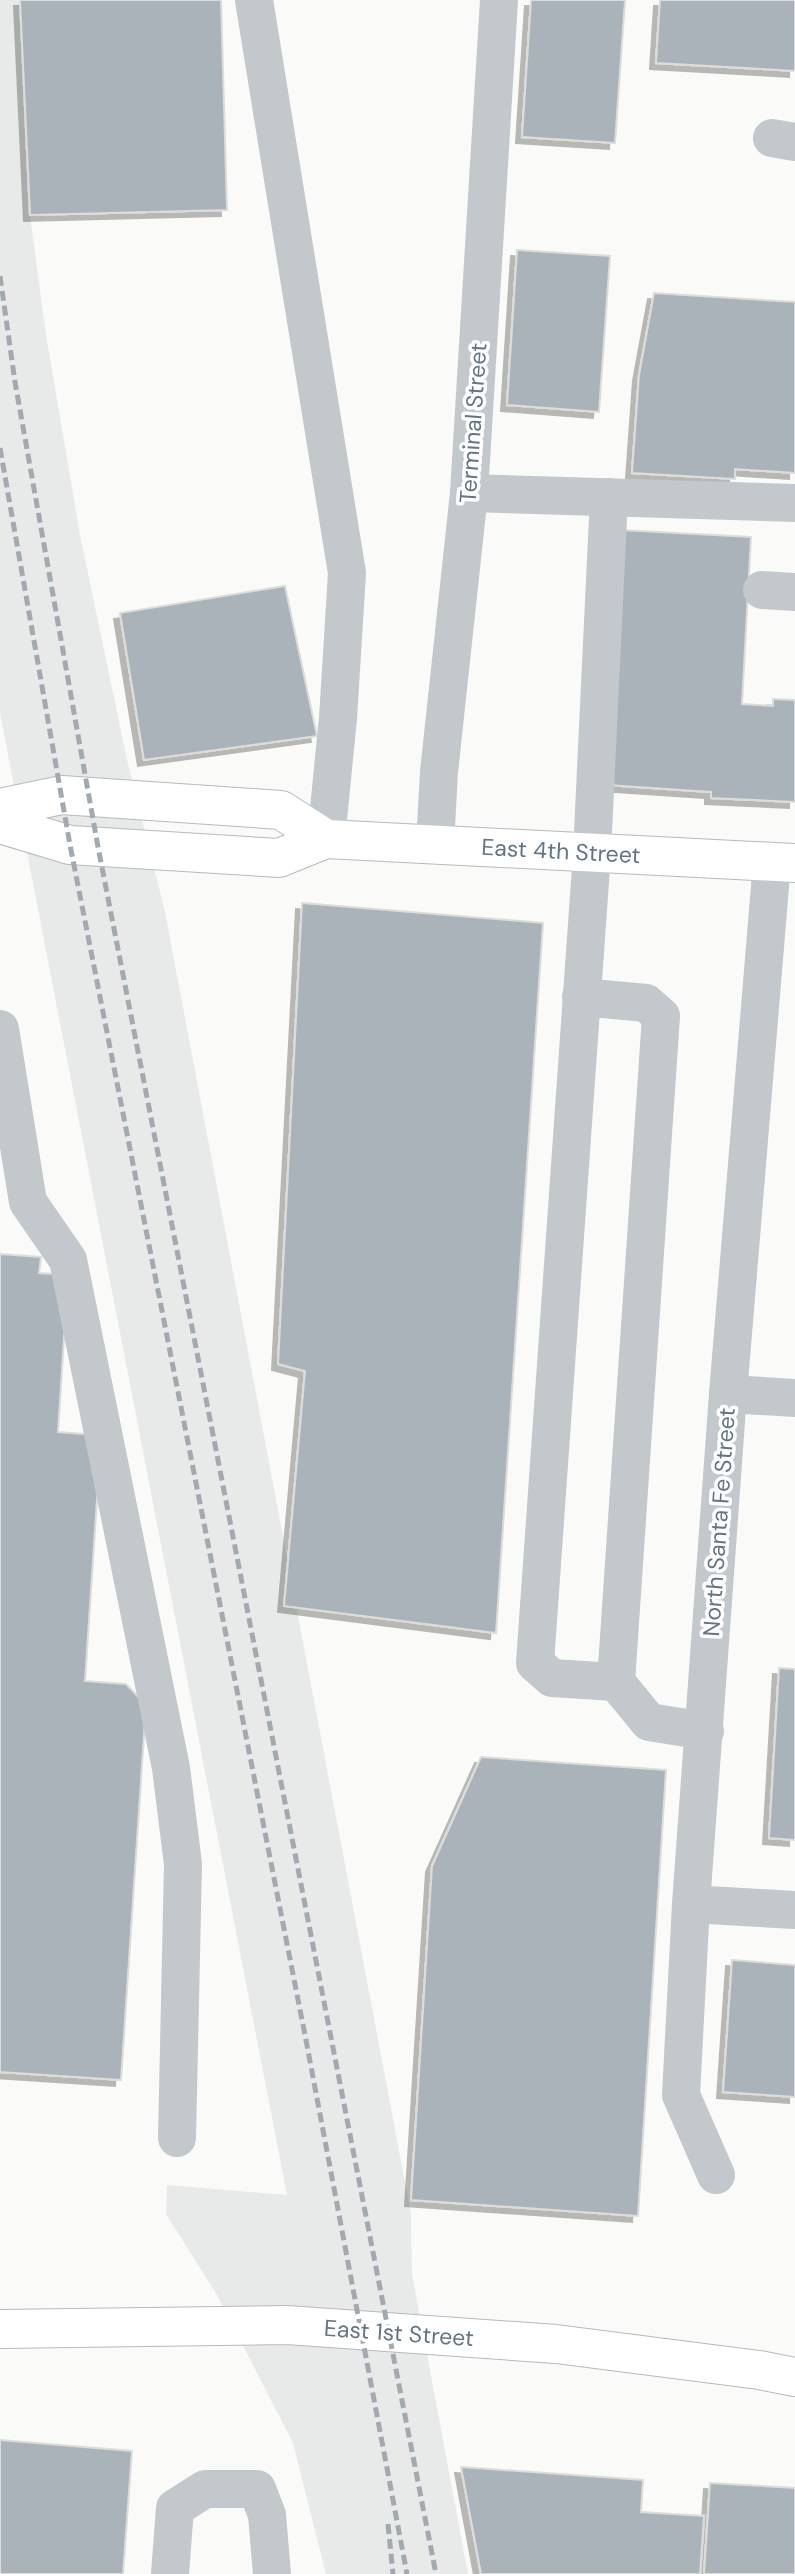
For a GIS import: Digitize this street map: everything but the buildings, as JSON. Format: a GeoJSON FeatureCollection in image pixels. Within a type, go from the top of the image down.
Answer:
{"type":"FeatureCollection","features":[{"type":"Feature","properties":{"kind":"main road"},"geometry":{"type":"LineString","coordinates":[[0,808],[62,795],[281,810],[326,839]]}},
{"type":"Feature","properties":{"kind":"main road","name":"East 4th Street"},"geometry":{"type":"LineString","coordinates":[[0,824],[71,845],[279,858],[326,839],[783,862]]}},
{"type":"Feature","properties":{"kind":"main road","name":"East 1st Street"},"geometry":{"type":"LineString","coordinates":[[0,2329],[286,2325],[556,2344],[795,2377]]}},
{"type":"Feature","properties":{"kind":"street"},"geometry":{"type":"LineString","coordinates":[[254,0],[347,573],[338,718],[326,839]]}},
{"type":"Feature","properties":{"kind":"street","name":"Terminal Street"},"geometry":{"type":"LineString","coordinates":[[435,844],[439,772],[470,493],[499,0]]}},
{"type":"Feature","properties":{"kind":"street"},"geometry":{"type":"LineString","coordinates":[[470,493],[795,503]]}},
{"type":"Feature","properties":{"kind":"street"},"geometry":{"type":"LineString","coordinates":[[609,497],[592,852],[535,1663],[552,1678],[617,1682]]}},
{"type":"Feature","properties":{"kind":"street","name":"North Santa Fe Street"},"geometry":{"type":"LineString","coordinates":[[716,2175],[681,2095],[691,1904],[728,1394],[783,862]]}},
{"type":"Feature","properties":{"kind":"street"},"geometry":{"type":"LineString","coordinates":[[581,997],[646,1003],[662,1016],[617,1682],[649,1722],[705,1731]]}},
{"type":"Feature","properties":{"kind":"street"},"geometry":{"type":"LineString","coordinates":[[0,1029],[28,1202],[68,1260],[171,1768],[183,1864],[177,2138]]}},
{"type":"Feature","properties":{"kind":"street"},"geometry":{"type":"LineString","coordinates":[[728,1394],[795,1398]]}},
{"type":"Feature","properties":{"kind":"street"},"geometry":{"type":"LineString","coordinates":[[691,1904],[795,1910]]}},
{"type":"Feature","properties":{"kind":"street"},"geometry":{"type":"LineString","coordinates":[[170,2574],[176,2508],[205,2489],[257,2489],[267,2515],[272,2574]]}},
{"type":"Feature","properties":{"kind":"shaded area"},"geometry":{"type":"Polygon","coordinates":[[[0,0],[20,0],[30,215],[46,335],[80,535],[126,755],[165,912],[411,2214],[412,2274],[468,2574],[326,2574],[293,2443],[217,2295],[166,2214],[167,2185],[287,2195],[0,713],[0,0]]]}},
{"type":"Feature","properties":{"kind":"railway"},"geometry":{"type":"LineString","coordinates":[[0,276],[15,382],[98,847],[436,2574]]}},
{"type":"Feature","properties":{"kind":"railway"},"geometry":{"type":"LineString","coordinates":[[0,448],[70,845],[305,2035],[407,2574]]}},
{"type":"Feature","properties":{"kind":"railway"},"geometry":{"type":"LineString","coordinates":[[388,2524],[393,2574]]}}]}
